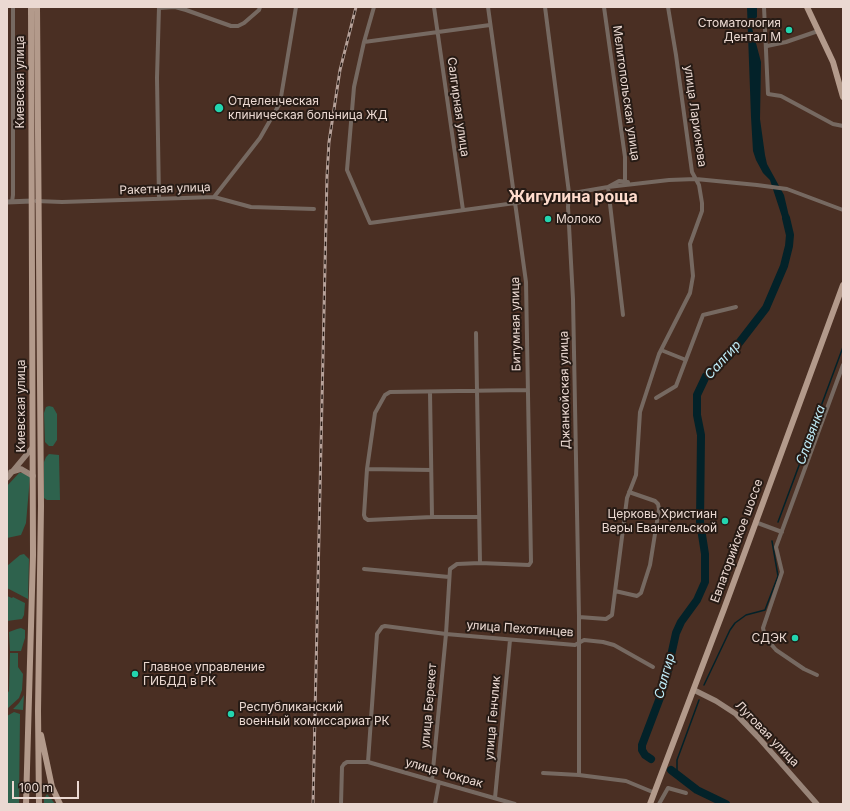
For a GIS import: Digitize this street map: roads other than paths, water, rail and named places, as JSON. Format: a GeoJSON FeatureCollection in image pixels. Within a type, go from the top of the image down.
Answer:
{"type":"FeatureCollection","features":[{"type":"Feature","properties":{"kind":"main road","name":"Киевская улица"},"geometry":{"type":"LineString","coordinates":[[26,804],[33,555],[31,7]]}},
{"type":"Feature","properties":{"kind":"main road","name":"Киевская улица"},"geometry":{"type":"LineString","coordinates":[[37,7],[41,506],[38,710],[39,804]]}},
{"type":"Feature","properties":{"kind":"main road"},"geometry":{"type":"LineString","coordinates":[[807,7],[833,62],[842,88],[843,97]]}},
{"type":"Feature","properties":{"kind":"main road","name":"Евпаторийское шоссе"},"geometry":{"type":"LineString","coordinates":[[650,804],[694,690],[843,285]]}},
{"type":"Feature","properties":{"kind":"main road"},"geometry":{"type":"LineString","coordinates":[[7,478],[32,448]]}},
{"type":"Feature","properties":{"kind":"main road"},"geometry":{"type":"LineString","coordinates":[[11,472],[22,469],[33,476]]}},
{"type":"Feature","properties":{"kind":"main road","name":"Луговая улица"},"geometry":{"type":"LineString","coordinates":[[694,690],[716,701],[736,714],[817,804]]}},
{"type":"Feature","properties":{"kind":"main road"},"geometry":{"type":"LineString","coordinates":[[38,710],[44,750],[52,787],[60,804]]}},
{"type":"Feature","properties":{"kind":"street"},"geometry":{"type":"LineString","coordinates":[[10,202],[14,195],[14,7]]}},
{"type":"Feature","properties":{"kind":"street"},"geometry":{"type":"LineString","coordinates":[[159,199],[157,78],[159,7],[175,7],[231,26],[238,26],[244,23],[259,10],[260,7]]}},
{"type":"Feature","properties":{"kind":"street"},"geometry":{"type":"LineString","coordinates":[[214,197],[260,138],[280,103],[296,7]]}},
{"type":"Feature","properties":{"kind":"street"},"geometry":{"type":"LineString","coordinates":[[374,7],[364,42],[354,87],[347,170],[370,223],[515,203],[608,187],[696,179],[786,189],[843,210]]}},
{"type":"Feature","properties":{"kind":"street","name":"Салгирная улица"},"geometry":{"type":"LineString","coordinates":[[434,7],[463,210]]}},
{"type":"Feature","properties":{"kind":"street","name":"Битумная улица"},"geometry":{"type":"LineString","coordinates":[[452,567],[457,564],[480,563],[530,564],[526,282],[488,7]]}},
{"type":"Feature","properties":{"kind":"street","name":"Джанкойская улица"},"geometry":{"type":"LineString","coordinates":[[545,7],[569,193],[568,207],[573,299],[580,617],[579,775]]}},
{"type":"Feature","properties":{"kind":"street","name":"Мелитопольская улица"},"geometry":{"type":"LineString","coordinates":[[604,7],[625,157],[625,181]]}},
{"type":"Feature","properties":{"kind":"street","name":"улица Ларионова"},"geometry":{"type":"LineString","coordinates":[[580,617],[606,619],[609,618],[612,612],[616,591],[627,498],[636,475],[640,412],[661,350],[690,292],[693,276],[690,244],[702,211],[702,203],[699,185],[692,172],[668,7]]}},
{"type":"Feature","properties":{"kind":"street"},"geometry":{"type":"LineString","coordinates":[[764,7],[767,46],[768,94],[781,96],[833,124],[843,126]]}},
{"type":"Feature","properties":{"kind":"street"},"geometry":{"type":"LineString","coordinates":[[364,42],[490,25]]}},
{"type":"Feature","properties":{"kind":"street"},"geometry":{"type":"LineString","coordinates":[[767,46],[786,42],[818,31]]}},
{"type":"Feature","properties":{"kind":"street"},"geometry":{"type":"LineString","coordinates":[[608,187],[625,181],[632,184]]}},
{"type":"Feature","properties":{"kind":"street"},"geometry":{"type":"LineString","coordinates":[[608,187],[623,315]]}},
{"type":"Feature","properties":{"kind":"street","name":"Ракетная улица"},"geometry":{"type":"LineString","coordinates":[[32,201],[62,202],[214,197],[251,207],[314,209]]}},
{"type":"Feature","properties":{"kind":"street"},"geometry":{"type":"LineString","coordinates":[[10,202],[32,201]]}},
{"type":"Feature","properties":{"kind":"street"},"geometry":{"type":"LineString","coordinates":[[656,398],[676,386],[703,315],[736,308]]}},
{"type":"Feature","properties":{"kind":"street"},"geometry":{"type":"LineString","coordinates":[[476,333],[480,563]]}},
{"type":"Feature","properties":{"kind":"street"},"geometry":{"type":"LineString","coordinates":[[661,350],[686,360]]}},
{"type":"Feature","properties":{"kind":"street"},"geometry":{"type":"LineString","coordinates":[[817,674],[804,669],[776,650],[765,637],[763,628],[782,572],[776,547],[843,365]]}},
{"type":"Feature","properties":{"kind":"street"},"geometry":{"type":"LineString","coordinates":[[478,517],[366,519],[364,515],[367,469],[375,412],[385,395],[390,392],[528,390]]}},
{"type":"Feature","properties":{"kind":"street"},"geometry":{"type":"LineString","coordinates":[[430,392],[432,517]]}},
{"type":"Feature","properties":{"kind":"street"},"geometry":{"type":"LineString","coordinates":[[367,469],[431,470]]}},
{"type":"Feature","properties":{"kind":"street"},"geometry":{"type":"LineString","coordinates":[[616,591],[639,596],[641,593],[650,565],[659,507],[655,501],[629,492]]}},
{"type":"Feature","properties":{"kind":"street"},"geometry":{"type":"LineString","coordinates":[[756,522],[782,532]]}},
{"type":"Feature","properties":{"kind":"street","name":"улица Берекет"},"geometry":{"type":"LineString","coordinates":[[432,780],[446,634],[449,577],[450,569],[452,567]]}},
{"type":"Feature","properties":{"kind":"street"},"geometry":{"type":"LineString","coordinates":[[364,569],[449,577]]}},
{"type":"Feature","properties":{"kind":"street"},"geometry":{"type":"LineString","coordinates":[[31,623],[40,623]]}},
{"type":"Feature","properties":{"kind":"street","name":"улица Пехотинцев"},"geometry":{"type":"LineString","coordinates":[[368,762],[376,634],[379,629],[385,626],[446,634],[575,645],[584,640],[603,642],[614,645],[653,667]]}},
{"type":"Feature","properties":{"kind":"street","name":"улица Генчлик"},"geometry":{"type":"LineString","coordinates":[[495,798],[510,640]]}},
{"type":"Feature","properties":{"kind":"street","name":"улица Чокрак"},"geometry":{"type":"LineString","coordinates":[[341,804],[342,767],[347,762],[368,762],[514,804]]}},
{"type":"Feature","properties":{"kind":"street"},"geometry":{"type":"LineString","coordinates":[[542,773],[579,775],[626,781],[655,793]]}},
{"type":"Feature","properties":{"kind":"street"},"geometry":{"type":"LineString","coordinates":[[435,804],[439,782]]}},
{"type":"Feature","properties":{"kind":"street"},"geometry":{"type":"LineString","coordinates":[[659,804],[668,788],[686,793]]}},
{"type":"Feature","properties":{"kind":"water"},"geometry":{"type":"Polygon","coordinates":[[[747,7],[757,7],[757,17],[754,20],[752,28],[761,62],[760,119],[765,155],[767,164],[784,195],[792,229],[785,226],[770,180],[763,173],[753,151],[747,7]]]}},
{"type":"Feature","properties":{"kind":"waterway","name":"Салгир"},"geometry":{"type":"LineString","coordinates":[[651,759],[645,755],[642,750],[642,745],[661,695],[676,633],[681,622],[697,600],[705,582],[705,554],[700,522],[701,435],[697,415],[697,395],[706,376],[729,356],[766,308],[784,266],[789,246],[790,235],[786,218]]}},
{"type":"Feature","properties":{"kind":"waterway","name":"Славянка"},"geometry":{"type":"LineString","coordinates":[[778,522],[843,347]]}},
{"type":"Feature","properties":{"kind":"waterway","name":"Славянка"},"geometry":{"type":"LineString","coordinates":[[704,685],[730,630],[735,623],[746,615],[765,610],[778,576],[772,541]]}},
{"type":"Feature","properties":{"kind":"waterway","name":"Славянка"},"geometry":{"type":"LineString","coordinates":[[677,773],[677,760],[699,700]]}},
{"type":"Feature","properties":{"kind":"waterway","name":"Салгир"},"geometry":{"type":"LineString","coordinates":[[671,770],[697,790],[726,804]]}},
{"type":"Feature","properties":{"kind":"railway"},"geometry":{"type":"LineString","coordinates":[[313,804],[327,176],[329,142],[340,70],[356,7]]}},
{"type":"Feature","properties":{"kind":"place","name":"Стоматология Дентал М"},"geometry":{"type":"Point","coordinates":[789,30]}},
{"type":"Feature","properties":{"kind":"place","name":"Отделенческая клиническая больница ЖД"},"geometry":{"type":"Point","coordinates":[219,108]}},
{"type":"Feature","properties":{"kind":"place","name":"Молоко"},"geometry":{"type":"Point","coordinates":[548,219]}},
{"type":"Feature","properties":{"kind":"place","name":"Церковь Христиан Веры Евангельской"},"geometry":{"type":"Point","coordinates":[725,521]}},
{"type":"Feature","properties":{"kind":"place","name":"СДЭК"},"geometry":{"type":"Point","coordinates":[795,638]}},
{"type":"Feature","properties":{"kind":"place","name":"Главное управление ГИБДД в РК"},"geometry":{"type":"Point","coordinates":[135,674]}},
{"type":"Feature","properties":{"kind":"place","name":"Республиканский военный комиссариат РК"},"geometry":{"type":"Point","coordinates":[231,714]}},
{"type":"Feature","properties":{"kind":"district","name":"Жигулина роща"},"geometry":{"type":"Point","coordinates":[573,197]}}]}
